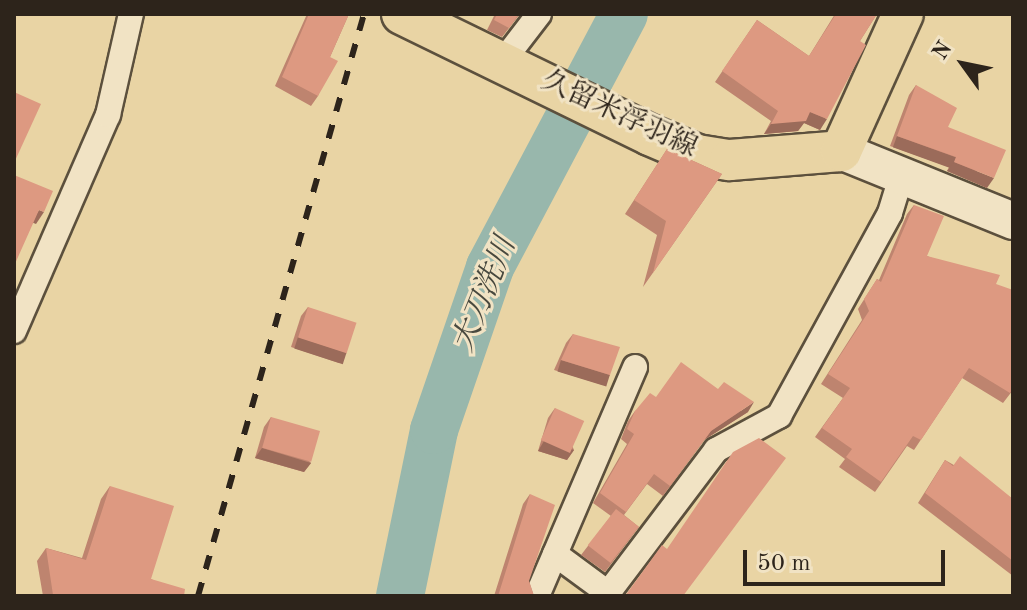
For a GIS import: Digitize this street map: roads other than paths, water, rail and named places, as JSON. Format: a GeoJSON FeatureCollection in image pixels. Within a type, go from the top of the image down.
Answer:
{"type":"FeatureCollection","features":[{"type":"Feature","properties":{"kind":"main road","name":"久留米浮羽線"},"geometry":{"type":"LineString","coordinates":[[402,14],[697,155],[730,160],[841,151]]}},
{"type":"Feature","properties":{"kind":"main road"},"geometry":{"type":"LineString","coordinates":[[903,14],[841,151],[1013,221]]}},
{"type":"Feature","properties":{"kind":"street"},"geometry":{"type":"LineString","coordinates":[[14,331],[108,115],[131,14]]}},
{"type":"Feature","properties":{"kind":"street"},"geometry":{"type":"LineString","coordinates":[[507,62],[539,14]]}},
{"type":"Feature","properties":{"kind":"street"},"geometry":{"type":"LineString","coordinates":[[555,554],[608,593],[716,450],[779,416],[890,213],[902,174]]}},
{"type":"Feature","properties":{"kind":"street"},"geometry":{"type":"LineString","coordinates":[[537,596],[635,367]]}},
{"type":"Feature","properties":{"kind":"waterway","name":"大刀洗川"},"geometry":{"type":"LineString","coordinates":[[400,596],[434,430],[490,267],[624,14]]}},
{"type":"Feature","properties":{"kind":"railway"},"geometry":{"type":"LineString","coordinates":[[198,596],[364,14]]}}]}
